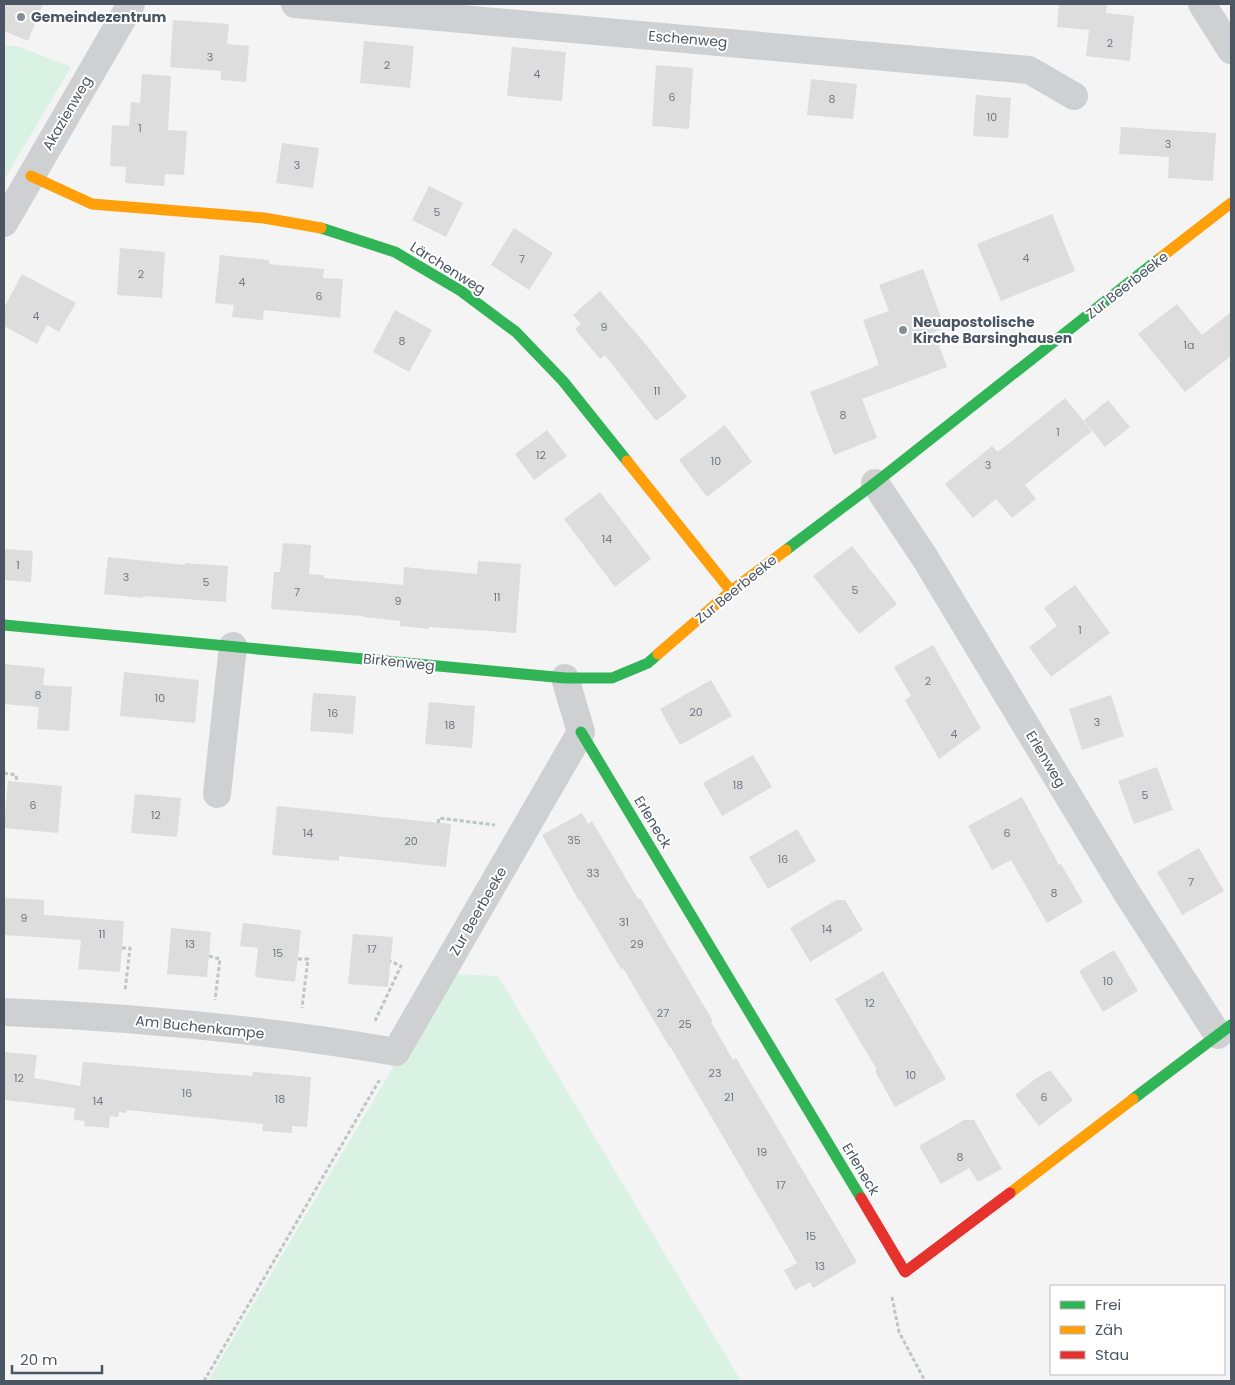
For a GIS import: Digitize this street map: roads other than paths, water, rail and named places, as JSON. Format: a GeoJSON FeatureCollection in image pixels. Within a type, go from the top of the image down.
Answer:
{"type":"FeatureCollection","features":[{"type":"Feature","properties":{"kind":"street","name":"Akazienweg"},"geometry":{"type":"LineString","coordinates":[[4,223],[131,4]]}},
{"type":"Feature","properties":{"kind":"street","name":"Eschenweg"},"geometry":{"type":"LineString","coordinates":[[294,4],[1029,70],[1074,96]]}},
{"type":"Feature","properties":{"kind":"street"},"geometry":{"type":"LineString","coordinates":[[1202,4],[1231,50]]}},
{"type":"Feature","properties":{"kind":"street","name":"Lärchenweg"},"geometry":{"type":"LineString","coordinates":[[31,176],[92,204],[264,218],[325,229],[395,252],[461,291],[516,332],[563,381],[731,591]]}},
{"type":"Feature","properties":{"kind":"street","name":"Zur Beerbeeke"},"geometry":{"type":"LineString","coordinates":[[565,678],[612,678],[648,663],[731,591],[875,483],[1231,203]]}},
{"type":"Feature","properties":{"kind":"street","name":"Erlenweg"},"geometry":{"type":"LineString","coordinates":[[875,483],[925,558],[1125,890],[1225,1030]]}},
{"type":"Feature","properties":{"kind":"street","name":"Birkenweg"},"geometry":{"type":"LineString","coordinates":[[4,625],[565,678]]}},
{"type":"Feature","properties":{"kind":"street"},"geometry":{"type":"LineString","coordinates":[[217,794],[233,646]]}},
{"type":"Feature","properties":{"kind":"street"},"geometry":{"type":"LineString","coordinates":[[565,678],[582,732]]}},
{"type":"Feature","properties":{"kind":"street","name":"Zur Beerbeeke"},"geometry":{"type":"LineString","coordinates":[[396,1052],[582,732]]}},
{"type":"Feature","properties":{"kind":"street","name":"Erleneck"},"geometry":{"type":"LineString","coordinates":[[582,732],[905,1272],[1225,1030]]}},
{"type":"Feature","properties":{"kind":"street","name":"Am Buchenkampe"},"geometry":{"type":"LineString","coordinates":[[4,1012],[61,1014],[212,1028],[396,1052]]}},
{"type":"Feature","properties":{"kind":"place","name":"Gemeindezentrum"},"geometry":{"type":"Point","coordinates":[21,17]}},
{"type":"Feature","properties":{"kind":"place","name":"Neuapostolische Kirche Barsinghausen"},"geometry":{"type":"Point","coordinates":[903,330]}}]}
